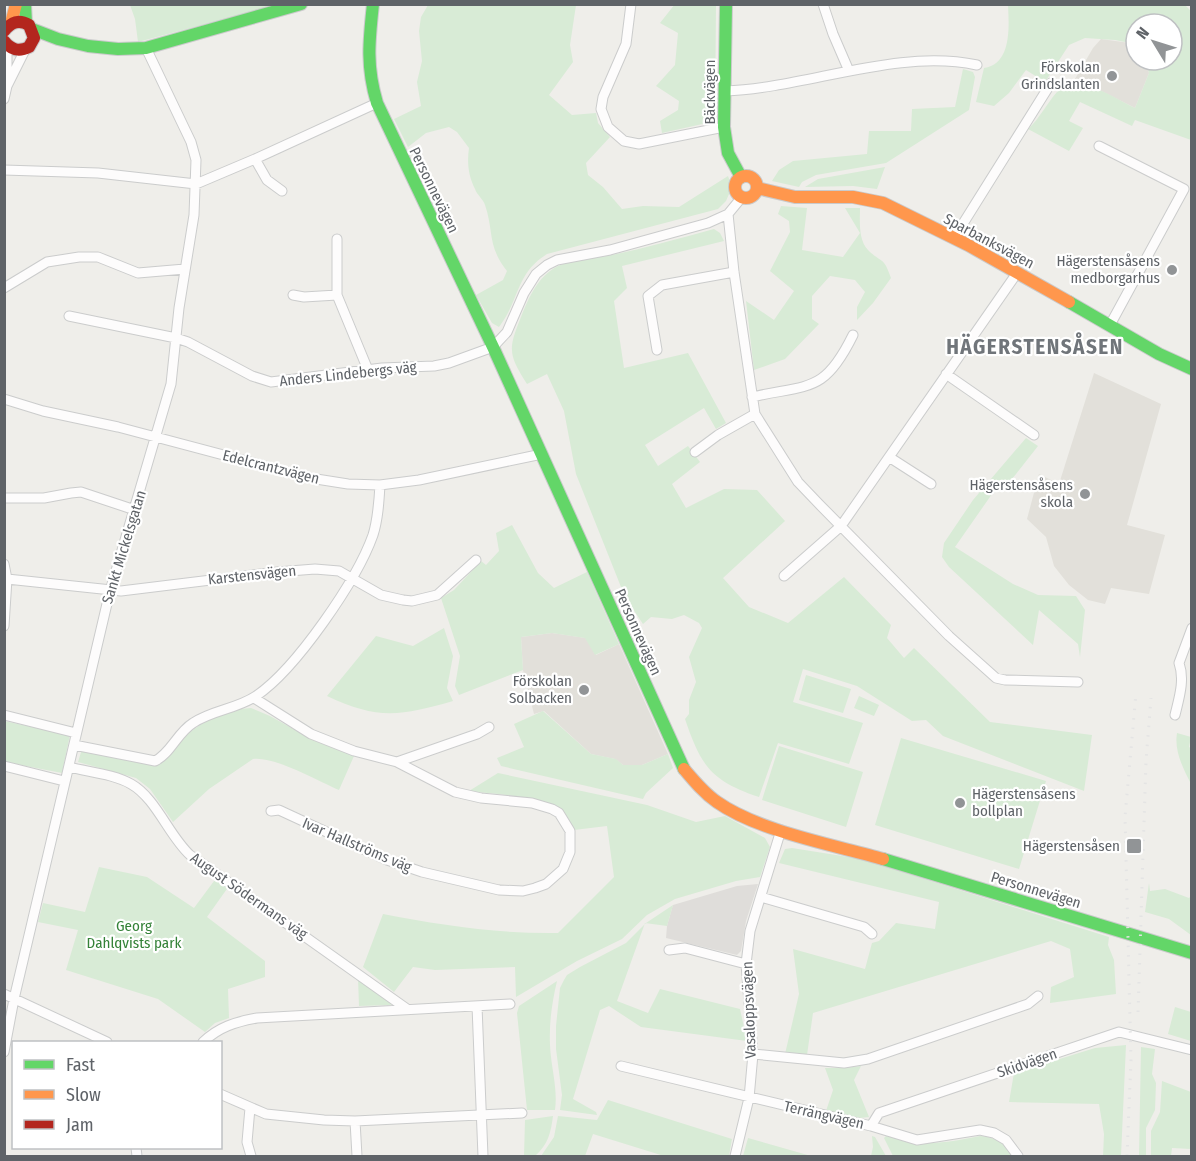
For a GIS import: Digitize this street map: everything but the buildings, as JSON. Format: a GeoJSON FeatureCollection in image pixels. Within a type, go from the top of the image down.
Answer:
{"type":"FeatureCollection","features":[{"type":"Feature","properties":{"kind":"street"},"geometry":{"type":"LineString","coordinates":[[7,26],[16,4]]}},
{"type":"Feature","properties":{"kind":"street"},"geometry":{"type":"LineString","coordinates":[[4,99],[8,86],[34,38],[25,4]]}},
{"type":"Feature","properties":{"kind":"street"},"geometry":{"type":"LineString","coordinates":[[7,26],[19,21],[43,34],[115,51],[146,48],[279,8],[301,4]]}},
{"type":"Feature","properties":{"kind":"street","name":"Personnevägen"},"geometry":{"type":"LineString","coordinates":[[373,4],[368,50],[377,103],[493,347],[681,765],[700,788],[731,810],[782,830],[1191,953]]}},
{"type":"Feature","properties":{"kind":"street"},"geometry":{"type":"LineString","coordinates":[[631,4],[626,44],[603,96],[602,109],[608,127],[624,141],[639,144],[724,127]]}},
{"type":"Feature","properties":{"kind":"street","name":"Bäckvägen"},"geometry":{"type":"LineString","coordinates":[[726,4],[724,127],[728,153],[741,177]]}},
{"type":"Feature","properties":{"kind":"street"},"geometry":{"type":"LineString","coordinates":[[824,4],[832,34],[849,71]]}},
{"type":"Feature","properties":{"kind":"street"},"geometry":{"type":"LineString","coordinates":[[6,43],[14,50],[39,44],[79,44]]}},
{"type":"Feature","properties":{"kind":"street"},"geometry":{"type":"LineString","coordinates":[[6,43],[8,86]]}},
{"type":"Feature","properties":{"kind":"street","name":"Sankt Mickelsgatan"},"geometry":{"type":"LineString","coordinates":[[4,1052],[9,997],[69,767],[110,591],[157,438],[171,384],[196,184],[194,149],[146,48]]}},
{"type":"Feature","properties":{"kind":"street"},"geometry":{"type":"LineString","coordinates":[[725,91],[760,89],[849,71],[922,60],[959,61],[976,65]]}},
{"type":"Feature","properties":{"kind":"street"},"geometry":{"type":"LineString","coordinates":[[954,238],[1051,83]]}},
{"type":"Feature","properties":{"kind":"street"},"geometry":{"type":"LineString","coordinates":[[4,170],[89,172],[196,184],[377,103]]}},
{"type":"Feature","properties":{"kind":"street"},"geometry":{"type":"LineString","coordinates":[[1099,146],[1184,189],[1110,325]]}},
{"type":"Feature","properties":{"kind":"street"},"geometry":{"type":"LineString","coordinates":[[255,159],[267,180],[282,191]]}},
{"type":"Feature","properties":{"kind":"street"},"geometry":{"type":"LineString","coordinates":[[493,347],[507,332],[524,293],[536,274],[547,266],[557,260],[610,250],[708,223],[728,214],[742,197],[752,196],[757,188],[756,181],[751,176],[741,177],[736,182],[735,189],[742,197]]}},
{"type":"Feature","properties":{"kind":"street","name":"Sparbanksvägen"},"geometry":{"type":"LineString","coordinates":[[757,188],[799,198],[875,201],[954,238],[1110,325],[1155,353],[1191,369]]}},
{"type":"Feature","properties":{"kind":"street"},"geometry":{"type":"LineString","coordinates":[[728,214],[734,272],[755,414],[798,482],[949,636],[996,678],[1078,682]]}},
{"type":"Feature","properties":{"kind":"street"},"geometry":{"type":"LineString","coordinates":[[337,239],[337,295],[368,370]]}},
{"type":"Feature","properties":{"kind":"street"},"geometry":{"type":"LineString","coordinates":[[4,288],[47,262],[78,257],[98,257],[138,273],[185,269]]}},
{"type":"Feature","properties":{"kind":"street"},"geometry":{"type":"LineString","coordinates":[[657,350],[648,296],[662,285],[734,272]]}},
{"type":"Feature","properties":{"kind":"street"},"geometry":{"type":"LineString","coordinates":[[784,576],[841,526],[1017,273]]}},
{"type":"Feature","properties":{"kind":"street"},"geometry":{"type":"LineString","coordinates":[[293,295],[304,297],[337,295]]}},
{"type":"Feature","properties":{"kind":"street","name":"Anders Lindebergs väg"},"geometry":{"type":"LineString","coordinates":[[69,316],[176,338],[252,376],[271,382],[368,370],[434,366],[493,347]]}},
{"type":"Feature","properties":{"kind":"street"},"geometry":{"type":"LineString","coordinates":[[752,397],[802,388],[817,382],[829,374],[838,363],[853,335]]}},
{"type":"Feature","properties":{"kind":"street"},"geometry":{"type":"LineString","coordinates":[[946,374],[1034,435]]}},
{"type":"Feature","properties":{"kind":"street","name":"Edelcrantzvägen"},"geometry":{"type":"LineString","coordinates":[[4,399],[43,411],[98,422],[310,478],[348,484],[380,485],[419,480],[542,454]]}},
{"type":"Feature","properties":{"kind":"street"},"geometry":{"type":"LineString","coordinates":[[695,452],[718,435],[755,414]]}},
{"type":"Feature","properties":{"kind":"street"},"geometry":{"type":"LineString","coordinates":[[889,457],[930,484]]}},
{"type":"Feature","properties":{"kind":"street"},"geometry":{"type":"LineString","coordinates":[[74,745],[155,761],[161,758],[185,728],[193,722],[216,711],[254,698],[274,682],[296,658],[353,578],[376,525],[380,485]]}},
{"type":"Feature","properties":{"kind":"street"},"geometry":{"type":"LineString","coordinates":[[4,498],[44,498],[81,492],[135,510]]}},
{"type":"Feature","properties":{"kind":"street","name":"Karstensvägen"},"geometry":{"type":"LineString","coordinates":[[7,579],[110,591],[297,570],[339,571],[372,591],[403,600],[437,595],[476,560]]}},
{"type":"Feature","properties":{"kind":"street"},"geometry":{"type":"LineString","coordinates":[[4,564],[7,579],[4,626]]}},
{"type":"Feature","properties":{"kind":"street"},"geometry":{"type":"LineString","coordinates":[[1175,715],[1182,686],[1179,663],[1191,628]]}},
{"type":"Feature","properties":{"kind":"street","name":"Ivar Hallströms väg"},"geometry":{"type":"LineString","coordinates":[[254,698],[311,734],[354,752],[397,762],[446,788],[466,795],[532,803],[552,809],[559,813],[570,831],[570,852],[563,869],[546,884],[523,891],[499,890],[396,864],[279,810],[271,811]]}},
{"type":"Feature","properties":{"kind":"street"},"geometry":{"type":"LineString","coordinates":[[4,715],[76,733]]}},
{"type":"Feature","properties":{"kind":"street"},"geometry":{"type":"LineString","coordinates":[[397,762],[477,734],[489,727]]}},
{"type":"Feature","properties":{"kind":"street"},"geometry":{"type":"LineString","coordinates":[[4,766],[64,781]]}},
{"type":"Feature","properties":{"kind":"street","name":"August Södermans väg"},"geometry":{"type":"LineString","coordinates":[[69,767],[123,780],[133,785],[144,795],[190,855],[407,1009]]}},
{"type":"Feature","properties":{"kind":"street","name":"Vasaloppsvägen"},"geometry":{"type":"LineString","coordinates":[[735,1156],[749,1098],[753,1054],[746,964],[750,931],[782,830]]}},
{"type":"Feature","properties":{"kind":"street"},"geometry":{"type":"LineString","coordinates":[[760,897],[864,927],[872,934]]}},
{"type":"Feature","properties":{"kind":"street"},"geometry":{"type":"LineString","coordinates":[[669,950],[685,948],[746,964]]}},
{"type":"Feature","properties":{"kind":"street"},"geometry":{"type":"LineString","coordinates":[[753,1054],[844,1064],[868,1059],[1028,1004],[1038,996]]}},
{"type":"Feature","properties":{"kind":"street"},"geometry":{"type":"LineString","coordinates":[[9,997],[105,1041]]}},
{"type":"Feature","properties":{"kind":"street"},"geometry":{"type":"LineString","coordinates":[[204,1041],[231,1023],[257,1018],[510,1004]]}},
{"type":"Feature","properties":{"kind":"street"},"geometry":{"type":"LineString","coordinates":[[477,1006],[483,1156]]}},
{"type":"Feature","properties":{"kind":"street","name":"Skidvägen"},"geometry":{"type":"LineString","coordinates":[[871,1126],[879,1113],[1119,1032],[1191,1050]]}},
{"type":"Feature","properties":{"kind":"street","name":"Terrängvägen"},"geometry":{"type":"LineString","coordinates":[[621,1066],[871,1126],[917,1140],[980,1130],[994,1133],[1006,1140],[1018,1156]]}},
{"type":"Feature","properties":{"kind":"street"},"geometry":{"type":"LineString","coordinates":[[222,1095],[266,1114],[317,1120],[355,1121],[522,1113]]}},
{"type":"Feature","properties":{"kind":"street"},"geometry":{"type":"LineString","coordinates":[[250,1108],[247,1142],[251,1156]]}},
{"type":"Feature","properties":{"kind":"street"},"geometry":{"type":"LineString","coordinates":[[355,1121],[357,1156]]}},
{"type":"Feature","properties":{"kind":"shaded area","name":"Förskolan Grindslanten"},"geometry":{"type":"Polygon","coordinates":[[[1101,39],[1124,42],[1124,72],[1149,72],[1135,108],[1089,85],[1077,84],[1075,79],[1093,48],[1101,39]]]}},
{"type":"Feature","properties":{"kind":"shaded area","name":"Hägerstensåsens skola"},"geometry":{"type":"Polygon","coordinates":[[[1094,373],[1161,404],[1127,525],[1165,535],[1149,594],[1111,588],[1105,604],[1088,600],[1069,585],[1054,566],[1046,537],[1027,519],[1039,474],[1059,484],[1094,373]]]}},
{"type":"Feature","properties":{"kind":"shaded area","name":"Förskolan Solbacken"},"geometry":{"type":"Polygon","coordinates":[[[552,633],[586,638],[596,655],[619,644],[668,754],[642,765],[623,765],[615,759],[591,754],[544,711],[534,714],[523,670],[521,637],[552,633]]]}},
{"type":"Feature","properties":{"kind":"shaded area"},"geometry":{"type":"Polygon","coordinates":[[[758,884],[746,921],[741,951],[737,955],[666,938],[673,905],[737,886],[758,884]]]}},
{"type":"Feature","properties":{"kind":"green space"},"geometry":{"type":"Polygon","coordinates":[[[675,4],[716,5],[715,117],[707,123],[662,133],[660,121],[678,110],[679,101],[656,86],[675,65],[678,33],[660,23],[675,4]]]}},
{"type":"Feature","properties":{"kind":"green space"},"geometry":{"type":"Polygon","coordinates":[[[130,5],[269,5],[262,9],[138,42],[135,19],[130,5]]]}},
{"type":"Feature","properties":{"kind":"green space"},"geometry":{"type":"Polygon","coordinates":[[[428,5],[576,5],[570,45],[573,62],[549,95],[572,115],[596,113],[598,123],[610,137],[586,163],[588,175],[603,187],[622,209],[643,206],[679,207],[728,176],[732,187],[726,201],[718,209],[547,254],[529,270],[523,279],[499,327],[492,323],[476,295],[503,280],[507,271],[496,254],[485,205],[471,179],[468,163],[469,148],[457,132],[449,127],[426,133],[408,147],[394,119],[421,106],[417,82],[422,61],[419,31],[421,17],[428,5]]]}},
{"type":"Feature","properties":{"kind":"green space"},"geometry":{"type":"Polygon","coordinates":[[[1008,5],[1185,5],[1191,11],[1191,140],[1135,120],[1132,126],[1080,102],[1069,121],[1083,128],[1069,151],[1028,129],[1057,92],[1065,86],[1085,85],[1107,93],[1135,108],[1149,72],[1184,72],[1184,12],[1124,12],[1124,42],[1085,38],[1069,45],[1045,82],[1026,70],[1009,93],[994,106],[976,102],[984,68],[1000,59],[1007,43],[1008,5]]]}},
{"type":"Feature","properties":{"kind":"green space"},"geometry":{"type":"Polygon","coordinates":[[[963,69],[973,72],[975,77],[969,110],[886,163],[816,175],[802,182],[799,187],[772,181],[779,170],[793,161],[867,154],[869,131],[911,131],[912,109],[955,107],[963,69]]]}},
{"type":"Feature","properties":{"kind":"green space"},"geometry":{"type":"Polygon","coordinates":[[[885,167],[877,189],[853,186],[805,187],[818,179],[885,167]]]}},
{"type":"Feature","properties":{"kind":"green space"},"geometry":{"type":"Polygon","coordinates":[[[781,206],[807,208],[802,250],[843,257],[860,233],[845,208],[860,208],[860,230],[865,246],[884,263],[891,278],[857,320],[857,307],[865,292],[855,280],[830,276],[812,296],[812,319],[819,324],[785,359],[754,370],[746,301],[774,320],[794,291],[770,271],[790,232],[789,221],[778,214],[781,206]]]}},
{"type":"Feature","properties":{"kind":"green space"},"geometry":{"type":"Polygon","coordinates":[[[714,229],[720,233],[724,241],[622,266],[627,288],[614,301],[624,368],[688,353],[726,423],[716,429],[704,408],[645,445],[658,466],[688,446],[700,462],[672,484],[686,508],[724,489],[757,490],[785,521],[723,578],[749,607],[788,623],[844,577],[891,625],[887,638],[904,658],[914,648],[990,722],[1092,735],[1084,791],[943,736],[926,720],[912,721],[857,686],[803,669],[793,702],[863,723],[849,764],[778,743],[759,797],[729,785],[710,770],[703,760],[685,719],[689,714],[689,700],[696,682],[689,657],[702,628],[699,623],[684,615],[672,619],[651,617],[643,624],[625,597],[576,474],[564,411],[547,374],[527,384],[513,358],[512,344],[531,295],[545,275],[558,266],[571,261],[638,249],[714,229]]]}},
{"type":"Feature","properties":{"kind":"green space"},"geometry":{"type":"Polygon","coordinates":[[[1026,438],[1038,446],[1012,479],[992,494],[955,547],[1013,584],[1038,595],[1076,596],[1085,610],[1080,657],[1078,644],[1039,610],[1033,645],[949,567],[942,557],[944,543],[973,500],[1026,438]]]}},
{"type":"Feature","properties":{"kind":"green space"},"geometry":{"type":"Polygon","coordinates":[[[512,525],[538,573],[554,588],[587,572],[619,644],[595,655],[585,638],[552,633],[521,637],[523,670],[459,695],[455,686],[460,656],[441,598],[454,590],[481,561],[486,565],[499,551],[496,533],[512,525]]]}},
{"type":"Feature","properties":{"kind":"green space"},"geometry":{"type":"Polygon","coordinates":[[[444,628],[453,656],[447,688],[453,701],[418,710],[389,713],[360,709],[327,696],[376,636],[413,646],[444,628]]]}},
{"type":"Feature","properties":{"kind":"green space"},"geometry":{"type":"Polygon","coordinates":[[[806,675],[851,689],[843,713],[799,700],[806,675]]]}},
{"type":"Feature","properties":{"kind":"green space"},"geometry":{"type":"Polygon","coordinates":[[[859,696],[879,705],[874,716],[854,708],[859,696]]]}},
{"type":"Feature","properties":{"kind":"green space"},"geometry":{"type":"Polygon","coordinates":[[[251,708],[315,741],[354,756],[339,790],[284,765],[253,759],[209,789],[173,822],[150,789],[136,778],[78,762],[82,749],[155,765],[197,727],[221,714],[251,708]]]}},
{"type":"Feature","properties":{"kind":"green space"},"geometry":{"type":"Polygon","coordinates":[[[543,711],[591,754],[616,759],[623,765],[642,765],[668,754],[673,768],[646,793],[643,799],[501,766],[497,758],[524,747],[514,724],[543,711]]]}},
{"type":"Feature","properties":{"kind":"green space"},"geometry":{"type":"Polygon","coordinates":[[[4,721],[70,735],[62,773],[5,762],[4,721]]]}},
{"type":"Feature","properties":{"kind":"green space"},"geometry":{"type":"Polygon","coordinates":[[[1177,733],[1191,737],[1189,747],[1191,748],[1191,784],[1178,753],[1177,733]]]}},
{"type":"Feature","properties":{"kind":"green space","name":"Hägerstensåsens bollplan"},"geometry":{"type":"Polygon","coordinates":[[[901,738],[1046,781],[1019,869],[875,825],[901,738]]]}},
{"type":"Feature","properties":{"kind":"green space"},"geometry":{"type":"Polygon","coordinates":[[[779,746],[863,772],[846,827],[762,800],[779,746]]]}},
{"type":"Feature","properties":{"kind":"green space"},"geometry":{"type":"Polygon","coordinates":[[[498,773],[647,805],[696,822],[725,816],[765,838],[770,847],[760,877],[736,881],[675,899],[647,915],[622,939],[577,961],[516,997],[515,967],[435,970],[413,967],[394,992],[363,967],[383,914],[470,928],[558,933],[614,877],[607,826],[574,830],[563,813],[543,802],[518,796],[469,791],[498,773]]]}},
{"type":"Feature","properties":{"kind":"green space"},"geometry":{"type":"Polygon","coordinates":[[[792,848],[861,859],[1109,937],[1108,945],[1114,960],[1116,994],[1050,1003],[1051,987],[1074,977],[1070,949],[1051,941],[813,1013],[807,1055],[785,1054],[799,994],[793,949],[865,969],[872,943],[879,941],[896,923],[935,929],[939,902],[779,863],[785,849],[792,848]]]}},
{"type":"Feature","properties":{"kind":"green space","name":"Georg Dahlqvists park"},"geometry":{"type":"Polygon","coordinates":[[[99,867],[147,877],[194,908],[217,877],[229,886],[207,917],[265,961],[265,977],[228,989],[229,1018],[215,1023],[205,1032],[158,999],[66,970],[78,930],[38,922],[43,903],[85,912],[99,867]]]}},
{"type":"Feature","properties":{"kind":"green space"},"geometry":{"type":"Polygon","coordinates":[[[1149,883],[1150,891],[1165,889],[1189,898],[1191,896],[1191,935],[1169,919],[1145,912],[1149,883]]]}},
{"type":"Feature","properties":{"kind":"green space"},"geometry":{"type":"Polygon","coordinates":[[[673,905],[667,926],[646,923],[673,905]]]}},
{"type":"Feature","properties":{"kind":"green space"},"geometry":{"type":"Polygon","coordinates":[[[644,925],[617,1001],[648,1013],[660,989],[740,1009],[747,1041],[641,1027],[609,1006],[600,1010],[573,1099],[596,1112],[597,1115],[560,1110],[562,1095],[556,1049],[556,1026],[560,988],[567,975],[626,943],[644,925]]]}},
{"type":"Feature","properties":{"kind":"green space"},"geometry":{"type":"Polygon","coordinates":[[[358,978],[390,1000],[391,1005],[359,1006],[358,978]]]}},
{"type":"Feature","properties":{"kind":"green space"},"geometry":{"type":"Polygon","coordinates":[[[557,981],[551,1013],[550,1037],[556,1094],[555,1110],[527,1110],[517,1013],[519,1006],[557,981]]]}},
{"type":"Feature","properties":{"kind":"green space"},"geometry":{"type":"Polygon","coordinates":[[[1175,1007],[1191,1012],[1191,1041],[1168,1034],[1175,1007]]]}},
{"type":"Feature","properties":{"kind":"green space"},"geometry":{"type":"Polygon","coordinates":[[[1126,1045],[1121,1156],[1103,1156],[1104,1134],[1099,1104],[1009,1102],[1014,1073],[1095,1048],[1126,1045]]]}},
{"type":"Feature","properties":{"kind":"green space"},"geometry":{"type":"Polygon","coordinates":[[[1141,1047],[1155,1049],[1152,1074],[1156,1083],[1155,1110],[1146,1128],[1146,1156],[1139,1156],[1141,1047]]]}},
{"type":"Feature","properties":{"kind":"green space"},"geometry":{"type":"Polygon","coordinates":[[[861,1066],[854,1080],[869,1117],[860,1118],[826,1111],[833,1090],[825,1068],[861,1066]]]}},
{"type":"Feature","properties":{"kind":"green space"},"geometry":{"type":"Polygon","coordinates":[[[1162,1081],[1191,1092],[1191,1149],[1172,1148],[1171,1156],[1151,1156],[1151,1131],[1160,1112],[1162,1081]]]}},
{"type":"Feature","properties":{"kind":"green space"},"geometry":{"type":"Polygon","coordinates":[[[608,1100],[732,1139],[729,1156],[664,1156],[593,1134],[585,1156],[541,1156],[554,1137],[558,1116],[597,1120],[608,1100]]]}},
{"type":"Feature","properties":{"kind":"green space"},"geometry":{"type":"Polygon","coordinates":[[[553,1116],[546,1143],[535,1156],[524,1156],[525,1120],[553,1116]]]}},
{"type":"Feature","properties":{"kind":"green space"},"geometry":{"type":"Polygon","coordinates":[[[872,1136],[875,1137],[886,1156],[871,1156],[872,1136]]]}},
{"type":"Feature","properties":{"kind":"green space"},"geometry":{"type":"Polygon","coordinates":[[[886,1136],[933,1143],[980,1136],[995,1139],[1014,1156],[893,1156],[884,1138],[886,1136]]]}},
{"type":"Feature","properties":{"kind":"green space"},"geometry":{"type":"Polygon","coordinates":[[[748,1138],[811,1156],[743,1156],[748,1138]]]}},
{"type":"Feature","properties":{"kind":"railway"},"geometry":{"type":"LineString","coordinates":[[1127,1156],[1131,1060],[1125,817],[1136,693]]}},
{"type":"Feature","properties":{"kind":"railway"},"geometry":{"type":"LineString","coordinates":[[1138,1012],[1146,761],[1151,698]]}},
{"type":"Feature","properties":{"kind":"traffic: fast"},"geometry":{"type":"LineString","coordinates":[[25,4],[26,23]]}},
{"type":"Feature","properties":{"kind":"traffic: fast"},"geometry":{"type":"LineString","coordinates":[[32,29],[58,39],[88,46],[118,49],[146,48],[301,4]]}},
{"type":"Feature","properties":{"kind":"traffic: fast"},"geometry":{"type":"LineString","coordinates":[[373,4],[370,65],[377,103],[493,347],[684,769]]}},
{"type":"Feature","properties":{"kind":"traffic: fast"},"geometry":{"type":"LineString","coordinates":[[726,4],[724,127],[728,153],[741,177]]}},
{"type":"Feature","properties":{"kind":"traffic: fast"},"geometry":{"type":"LineString","coordinates":[[1069,302],[1159,354],[1192,369]]}},
{"type":"Feature","properties":{"kind":"traffic: fast"},"geometry":{"type":"LineString","coordinates":[[883,859],[1192,953]]}},
{"type":"Feature","properties":{"kind":"traffic: slow"},"geometry":{"type":"LineString","coordinates":[[11,23],[16,4]]}},
{"type":"Feature","properties":{"kind":"traffic: slow"},"geometry":{"type":"LineString","coordinates":[[746,176],[754,179],[757,187],[754,195],[746,198],[738,195],[735,187],[738,179],[746,176]]}},
{"type":"Feature","properties":{"kind":"traffic: slow"},"geometry":{"type":"LineString","coordinates":[[757,188],[795,197],[853,197],[883,203],[968,245],[1069,302]]}},
{"type":"Feature","properties":{"kind":"traffic: slow"},"geometry":{"type":"LineString","coordinates":[[684,769],[712,798],[753,821],[797,836],[883,859]]}},
{"type":"Feature","properties":{"kind":"traffic: jam"},"geometry":{"type":"LineString","coordinates":[[4,31],[9,25],[22,22],[29,25],[34,38],[29,47],[19,50],[12,48],[4,41]]}},
{"type":"Feature","properties":{"kind":"place","name":"Förskolan Grindslanten"},"geometry":{"type":"Point","coordinates":[1112,76]}},
{"type":"Feature","properties":{"kind":"place","name":"Hägerstensåsens medborgarhus"},"geometry":{"type":"Point","coordinates":[1172,270]}},
{"type":"Feature","properties":{"kind":"place","name":"Hägerstensåsens skola"},"geometry":{"type":"Point","coordinates":[1085,494]}},
{"type":"Feature","properties":{"kind":"place","name":"Förskolan Solbacken"},"geometry":{"type":"Point","coordinates":[584,690]}},
{"type":"Feature","properties":{"kind":"place","name":"Hägerstensåsens bollplan"},"geometry":{"type":"Point","coordinates":[960,803]}},
{"type":"Feature","properties":{"kind":"place","name":"Hägerstensåsen"},"geometry":{"type":"Point","coordinates":[1134,846]}},
{"type":"Feature","properties":{"kind":"district","name":"HÄGERSTENSÅSEN"},"geometry":{"type":"Point","coordinates":[1035,347]}}]}
